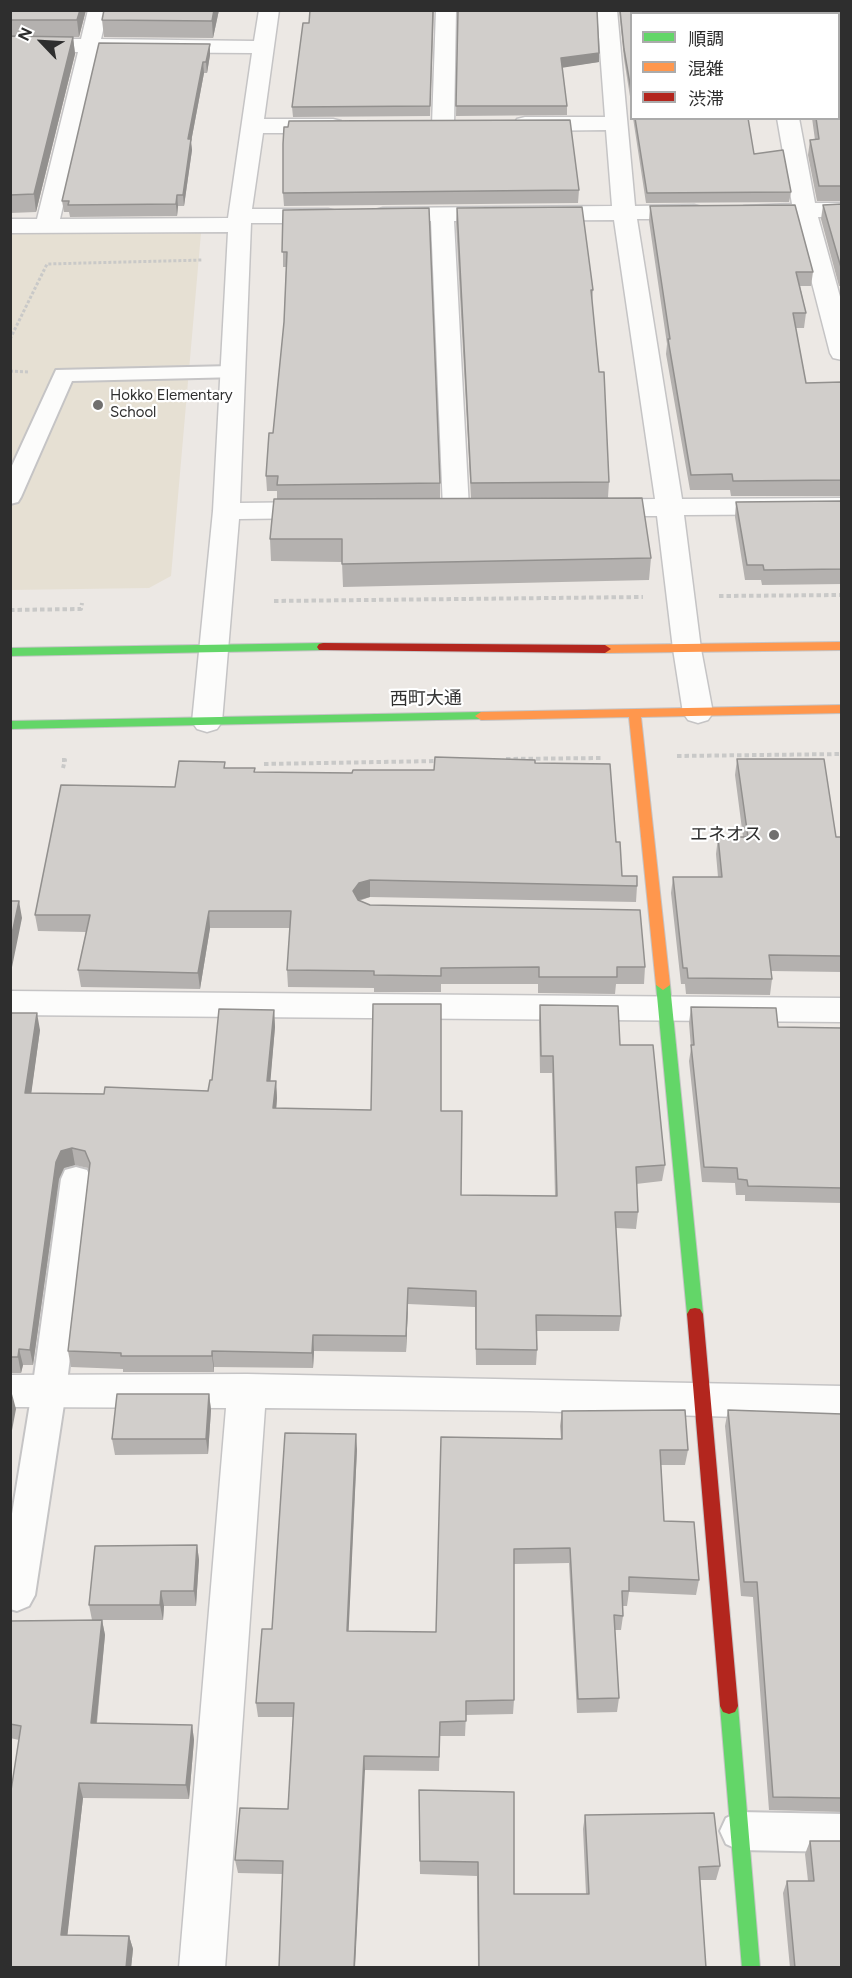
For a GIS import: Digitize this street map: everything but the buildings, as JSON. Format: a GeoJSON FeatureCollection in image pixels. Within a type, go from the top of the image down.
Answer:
{"type":"FeatureCollection","features":[{"type":"Feature","properties":{"kind":"street"},"geometry":{"type":"LineString","coordinates":[[47,225],[98,10]]}},
{"type":"Feature","properties":{"kind":"street"},"geometry":{"type":"LineString","coordinates":[[207,722],[226,511],[240,221],[268,10]]}},
{"type":"Feature","properties":{"kind":"street"},"geometry":{"type":"LineString","coordinates":[[443,125],[446,10]]}},
{"type":"Feature","properties":{"kind":"street"},"geometry":{"type":"LineString","coordinates":[[607,10],[624,213],[670,508],[687,649],[698,713]]}},
{"type":"Feature","properties":{"kind":"street"},"geometry":{"type":"LineString","coordinates":[[10,45],[264,47]]}},
{"type":"Feature","properties":{"kind":"street"},"geometry":{"type":"LineString","coordinates":[[788,120],[805,210],[842,353]]}},
{"type":"Feature","properties":{"kind":"street"},"geometry":{"type":"LineString","coordinates":[[501,124],[616,123]]}},
{"type":"Feature","properties":{"kind":"street"},"geometry":{"type":"LineString","coordinates":[[420,125],[466,124]]}},
{"type":"Feature","properties":{"kind":"street"},"geometry":{"type":"LineString","coordinates":[[253,126],[348,126]]}},
{"type":"Feature","properties":{"kind":"street"},"geometry":{"type":"LineString","coordinates":[[10,226],[240,221],[353,215],[842,210]]}},
{"type":"Feature","properties":{"kind":"street"},"geometry":{"type":"LineString","coordinates":[[442,214],[456,509]]}},
{"type":"Feature","properties":{"kind":"street"},"geometry":{"type":"LineString","coordinates":[[575,508],[842,506]]}},
{"type":"Feature","properties":{"kind":"street"},"geometry":{"type":"LineString","coordinates":[[226,511],[341,510]]}},
{"type":"Feature","properties":{"kind":"street"},"geometry":{"type":"LineString","coordinates":[[10,652],[213,650],[270,647],[687,649],[842,646]]}},
{"type":"Feature","properties":{"kind":"street","name":"西町大通"},"geometry":{"type":"LineString","coordinates":[[10,725],[842,709]]}},
{"type":"Feature","properties":{"kind":"street"},"geometry":{"type":"LineString","coordinates":[[635,714],[640,757],[645,915],[667,1010],[704,1398],[751,1968]]}},
{"type":"Feature","properties":{"kind":"street"},"geometry":{"type":"LineString","coordinates":[[10,1003],[842,1010]]}},
{"type":"Feature","properties":{"kind":"street"},"geometry":{"type":"LineString","coordinates":[[202,1968],[247,1390]]}},
{"type":"Feature","properties":{"kind":"street"},"geometry":{"type":"LineString","coordinates":[[10,1391],[247,1390],[704,1398],[842,1403]]}},
{"type":"Feature","properties":{"kind":"lane"},"geometry":{"type":"LineString","coordinates":[[10,497],[64,375],[232,372]]}},
{"type":"Feature","properties":{"kind":"lane"},"geometry":{"type":"LineString","coordinates":[[16,1595],[49,1391],[76,1179]]}},
{"type":"Feature","properties":{"kind":"lane"},"geometry":{"type":"LineString","coordinates":[[740,1831],[842,1833]]}},
{"type":"Feature","properties":{"kind":"path"},"geometry":{"type":"LineString","coordinates":[[274,601],[842,595]]}},
{"type":"Feature","properties":{"kind":"path"},"geometry":{"type":"LineString","coordinates":[[10,609],[81,609],[82,603]]}},
{"type":"Feature","properties":{"kind":"path"},"geometry":{"type":"LineString","coordinates":[[499,759],[842,754]]}},
{"type":"Feature","properties":{"kind":"path"},"geometry":{"type":"LineString","coordinates":[[63,768],[66,760]]}},
{"type":"Feature","properties":{"kind":"path"},"geometry":{"type":"LineString","coordinates":[[264,764],[440,760]]}},
{"type":"Feature","properties":{"kind":"shaded area","name":"Hokko Elementary School"},"geometry":{"type":"Polygon","coordinates":[[[201,233],[171,576],[149,588],[11,590],[10,234],[201,233]]]}},
{"type":"Feature","properties":{"kind":"traffic: fast"},"geometry":{"type":"LineString","coordinates":[[10,652],[323,647]]}},
{"type":"Feature","properties":{"kind":"traffic: fast"},"geometry":{"type":"LineString","coordinates":[[10,725],[481,716]]}},
{"type":"Feature","properties":{"kind":"traffic: fast"},"geometry":{"type":"LineString","coordinates":[[663,985],[695,1314]]}},
{"type":"Feature","properties":{"kind":"traffic: fast"},"geometry":{"type":"LineString","coordinates":[[729,1706],[751,1968]]}},
{"type":"Feature","properties":{"kind":"traffic: slow"},"geometry":{"type":"LineString","coordinates":[[605,649],[842,646]]}},
{"type":"Feature","properties":{"kind":"traffic: slow"},"geometry":{"type":"LineString","coordinates":[[481,716],[842,709]]}},
{"type":"Feature","properties":{"kind":"traffic: slow"},"geometry":{"type":"LineString","coordinates":[[635,714],[663,985]]}},
{"type":"Feature","properties":{"kind":"traffic: jam"},"geometry":{"type":"LineString","coordinates":[[323,647],[605,649]]}},
{"type":"Feature","properties":{"kind":"traffic: jam"},"geometry":{"type":"LineString","coordinates":[[695,1314],[729,1706]]}},
{"type":"Feature","properties":{"kind":"place","name":"Hokko Elementary School"},"geometry":{"type":"Point","coordinates":[98,405]}},
{"type":"Feature","properties":{"kind":"place","name":"エネオス"},"geometry":{"type":"Point","coordinates":[774,835]}}]}
